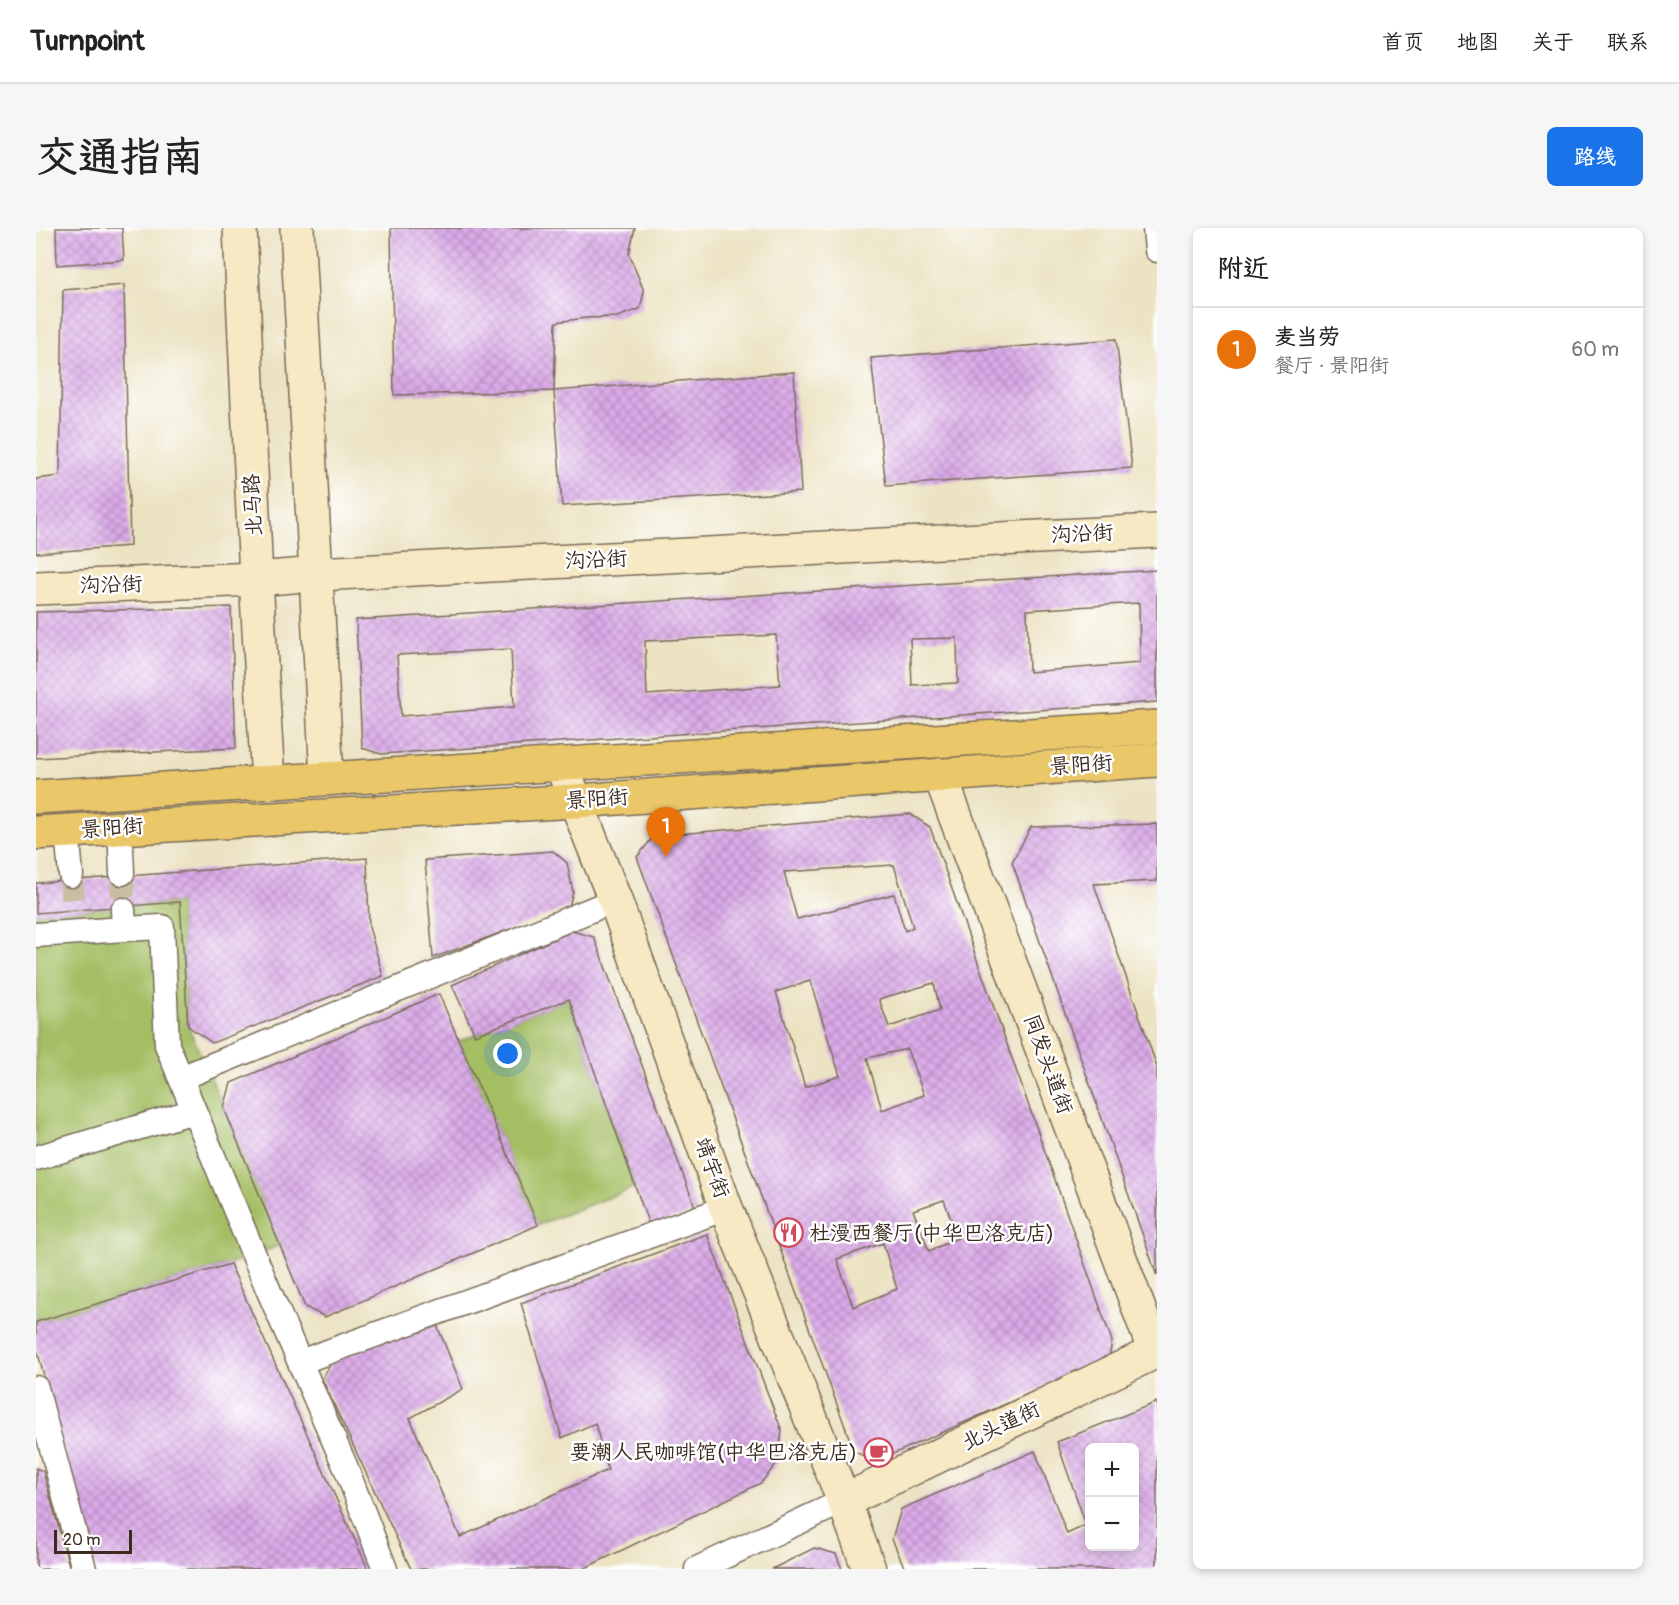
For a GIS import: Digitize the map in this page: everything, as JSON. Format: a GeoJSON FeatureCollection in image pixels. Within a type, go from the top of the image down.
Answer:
{"type":"FeatureCollection","features":[{"type":"Feature","properties":{"kind":"main road","name":"景阳街"},"geometry":{"type":"LineString","coordinates":[[36,797],[1157,727]]}},
{"type":"Feature","properties":{"kind":"main road","name":"景阳街"},"geometry":{"type":"LineString","coordinates":[[52,832],[576,801],[1157,760]]}},
{"type":"Feature","properties":{"kind":"street","name":"北马路"},"geometry":{"type":"LineString","coordinates":[[240,228],[268,782]]}},
{"type":"Feature","properties":{"kind":"street"},"geometry":{"type":"LineString","coordinates":[[297,228],[327,778]]}},
{"type":"Feature","properties":{"kind":"street"},"geometry":{"type":"LineString","coordinates":[[1155,228],[1157,250]]}},
{"type":"Feature","properties":{"kind":"street","name":"沟沿街"},"geometry":{"type":"LineString","coordinates":[[36,588],[256,579],[1157,531]]}},
{"type":"Feature","properties":{"kind":"street","name":"靖宇街"},"geometry":{"type":"LineString","coordinates":[[561,764],[615,900],[726,1208],[870,1569]]}},
{"type":"Feature","properties":{"kind":"street","name":"同发头道街"},"geometry":{"type":"LineString","coordinates":[[940,775],[1156,1352]]}},
{"type":"Feature","properties":{"kind":"street"},"geometry":{"type":"LineString","coordinates":[[120,827],[122,873]]}},
{"type":"Feature","properties":{"kind":"street"},"geometry":{"type":"LineString","coordinates":[[52,832],[71,875]]}},
{"type":"Feature","properties":{"kind":"street"},"geometry":{"type":"LineString","coordinates":[[181,1078],[615,900]]}},
{"type":"Feature","properties":{"kind":"street"},"geometry":{"type":"LineString","coordinates":[[36,935],[75,922],[124,920],[162,927],[167,1045],[346,1468],[385,1569]]}},
{"type":"Feature","properties":{"kind":"street"},"geometry":{"type":"LineString","coordinates":[[36,1158],[194,1111]]}},
{"type":"Feature","properties":{"kind":"street"},"geometry":{"type":"LineString","coordinates":[[300,1362],[726,1208]]}},
{"type":"Feature","properties":{"kind":"street","name":"北头道街"},"geometry":{"type":"LineString","coordinates":[[844,1501],[1156,1352]]}},
{"type":"Feature","properties":{"kind":"street"},"geometry":{"type":"LineString","coordinates":[[36,1388],[43,1443],[84,1569]]}},
{"type":"Feature","properties":{"kind":"street"},"geometry":{"type":"LineString","coordinates":[[697,1569],[844,1501]]}},
{"type":"Feature","properties":{"kind":"green space"},"geometry":{"type":"Polygon","coordinates":[[[180,902],[188,1026],[281,1245],[230,1264],[36,1322],[36,913],[180,902]]]}},
{"type":"Feature","properties":{"kind":"green space"},"geometry":{"type":"Polygon","coordinates":[[[569,999],[635,1187],[538,1225],[459,1041],[569,999]]]}},
{"type":"Feature","properties":{"kind":"building"},"geometry":{"type":"Polygon","coordinates":[[[56,228],[122,228],[124,260],[57,265],[56,228]]]}},
{"type":"Feature","properties":{"kind":"building"},"geometry":{"type":"Polygon","coordinates":[[[391,228],[635,228],[629,254],[644,291],[640,309],[617,317],[556,322],[554,391],[394,395],[391,228]]]}},
{"type":"Feature","properties":{"kind":"building"},"geometry":{"type":"Polygon","coordinates":[[[124,285],[130,546],[36,553],[36,479],[60,476],[63,290],[124,285]]]}},
{"type":"Feature","properties":{"kind":"building"},"geometry":{"type":"Polygon","coordinates":[[[1116,339],[1132,468],[886,486],[871,358],[1116,339]]]}},
{"type":"Feature","properties":{"kind":"building"},"geometry":{"type":"Polygon","coordinates":[[[794,372],[801,492],[562,506],[554,391],[794,372]]]}},
{"type":"Feature","properties":{"kind":"building"},"geometry":{"type":"Polygon","coordinates":[[[1157,570],[1157,702],[381,754],[362,748],[356,620],[1157,570]],[[1139,603],[1027,610],[1029,672],[1140,663],[1139,603]],[[776,635],[645,641],[647,695],[780,685],[776,635]],[[957,638],[910,639],[912,685],[958,683],[957,638]],[[511,649],[397,655],[401,716],[514,707],[511,649]]]}},
{"type":"Feature","properties":{"kind":"building"},"geometry":{"type":"Polygon","coordinates":[[[231,607],[236,748],[36,758],[36,612],[231,607]]]}},
{"type":"Feature","properties":{"kind":"building"},"geometry":{"type":"Polygon","coordinates":[[[910,814],[930,827],[1112,1341],[1109,1358],[875,1462],[854,1451],[637,857],[654,836],[910,814]],[[894,865],[784,872],[797,919],[894,894],[905,931],[913,927],[894,865]],[[810,981],[776,992],[805,1087],[840,1076],[810,981]],[[934,983],[879,999],[889,1027],[940,1010],[934,983]],[[907,1049],[867,1058],[882,1110],[924,1095],[907,1049]],[[944,1200],[913,1210],[929,1251],[958,1238],[944,1200]],[[883,1243],[837,1259],[853,1307],[897,1289],[883,1243]]]}},
{"type":"Feature","properties":{"kind":"building"},"geometry":{"type":"Polygon","coordinates":[[[1157,824],[1157,881],[1094,884],[1157,1067],[1157,1276],[1012,862],[1031,827],[1157,824]]]}},
{"type":"Feature","properties":{"kind":"building"},"geometry":{"type":"Polygon","coordinates":[[[553,851],[567,863],[573,892],[569,907],[433,958],[425,860],[553,851]]]}},
{"type":"Feature","properties":{"kind":"building"},"geometry":{"type":"Polygon","coordinates":[[[367,858],[369,927],[383,976],[212,1043],[188,1026],[180,902],[36,913],[36,883],[367,858]]]}},
{"type":"Feature","properties":{"kind":"building"},"geometry":{"type":"Polygon","coordinates":[[[572,931],[594,937],[697,1212],[649,1225],[569,999],[475,1035],[452,985],[572,931]]]}},
{"type":"Feature","properties":{"kind":"building"},"geometry":{"type":"Polygon","coordinates":[[[439,994],[538,1225],[325,1317],[305,1307],[224,1108],[231,1083],[439,994]]]}},
{"type":"Feature","properties":{"kind":"building"},"geometry":{"type":"Polygon","coordinates":[[[707,1234],[782,1431],[778,1462],[761,1483],[583,1569],[411,1569],[322,1379],[331,1363],[434,1318],[463,1389],[410,1418],[460,1537],[608,1470],[595,1423],[562,1438],[521,1303],[707,1234]]]}},
{"type":"Feature","properties":{"kind":"building"},"geometry":{"type":"Polygon","coordinates":[[[230,1264],[368,1569],[96,1569],[36,1346],[36,1322],[230,1264]]]}},
{"type":"Feature","properties":{"kind":"building"},"geometry":{"type":"Polygon","coordinates":[[[1157,1402],[1157,1569],[905,1569],[892,1539],[901,1509],[1035,1451],[1067,1534],[1085,1525],[1085,1551],[1139,1551],[1139,1443],[1085,1443],[1085,1522],[1057,1442],[1157,1402]]]}},
{"type":"Feature","properties":{"kind":"building"},"geometry":{"type":"Polygon","coordinates":[[[36,1468],[43,1471],[70,1569],[36,1569],[36,1468]]]}},
{"type":"Feature","properties":{"kind":"building"},"geometry":{"type":"Polygon","coordinates":[[[814,1548],[836,1554],[842,1569],[772,1569],[814,1548]]]}},
{"type":"Feature","properties":{"kind":"tunnel"},"geometry":{"type":"LineString","coordinates":[[122,873],[123,910]]}},
{"type":"Feature","properties":{"kind":"tunnel"},"geometry":{"type":"LineString","coordinates":[[71,875],[74,912]]}},
{"type":"Feature","properties":{"kind":"place","name":"麦当劳"},"geometry":{"type":"Point","coordinates":[666,857]}},
{"type":"Feature","properties":{"kind":"place","name":"杜漫西餐厅(中华巴洛克店)"},"geometry":{"type":"Point","coordinates":[788,1233]}},
{"type":"Feature","properties":{"kind":"place","name":"要潮人民咖啡馆(中华巴洛克店)"},"geometry":{"type":"Point","coordinates":[878,1452]}}]}
